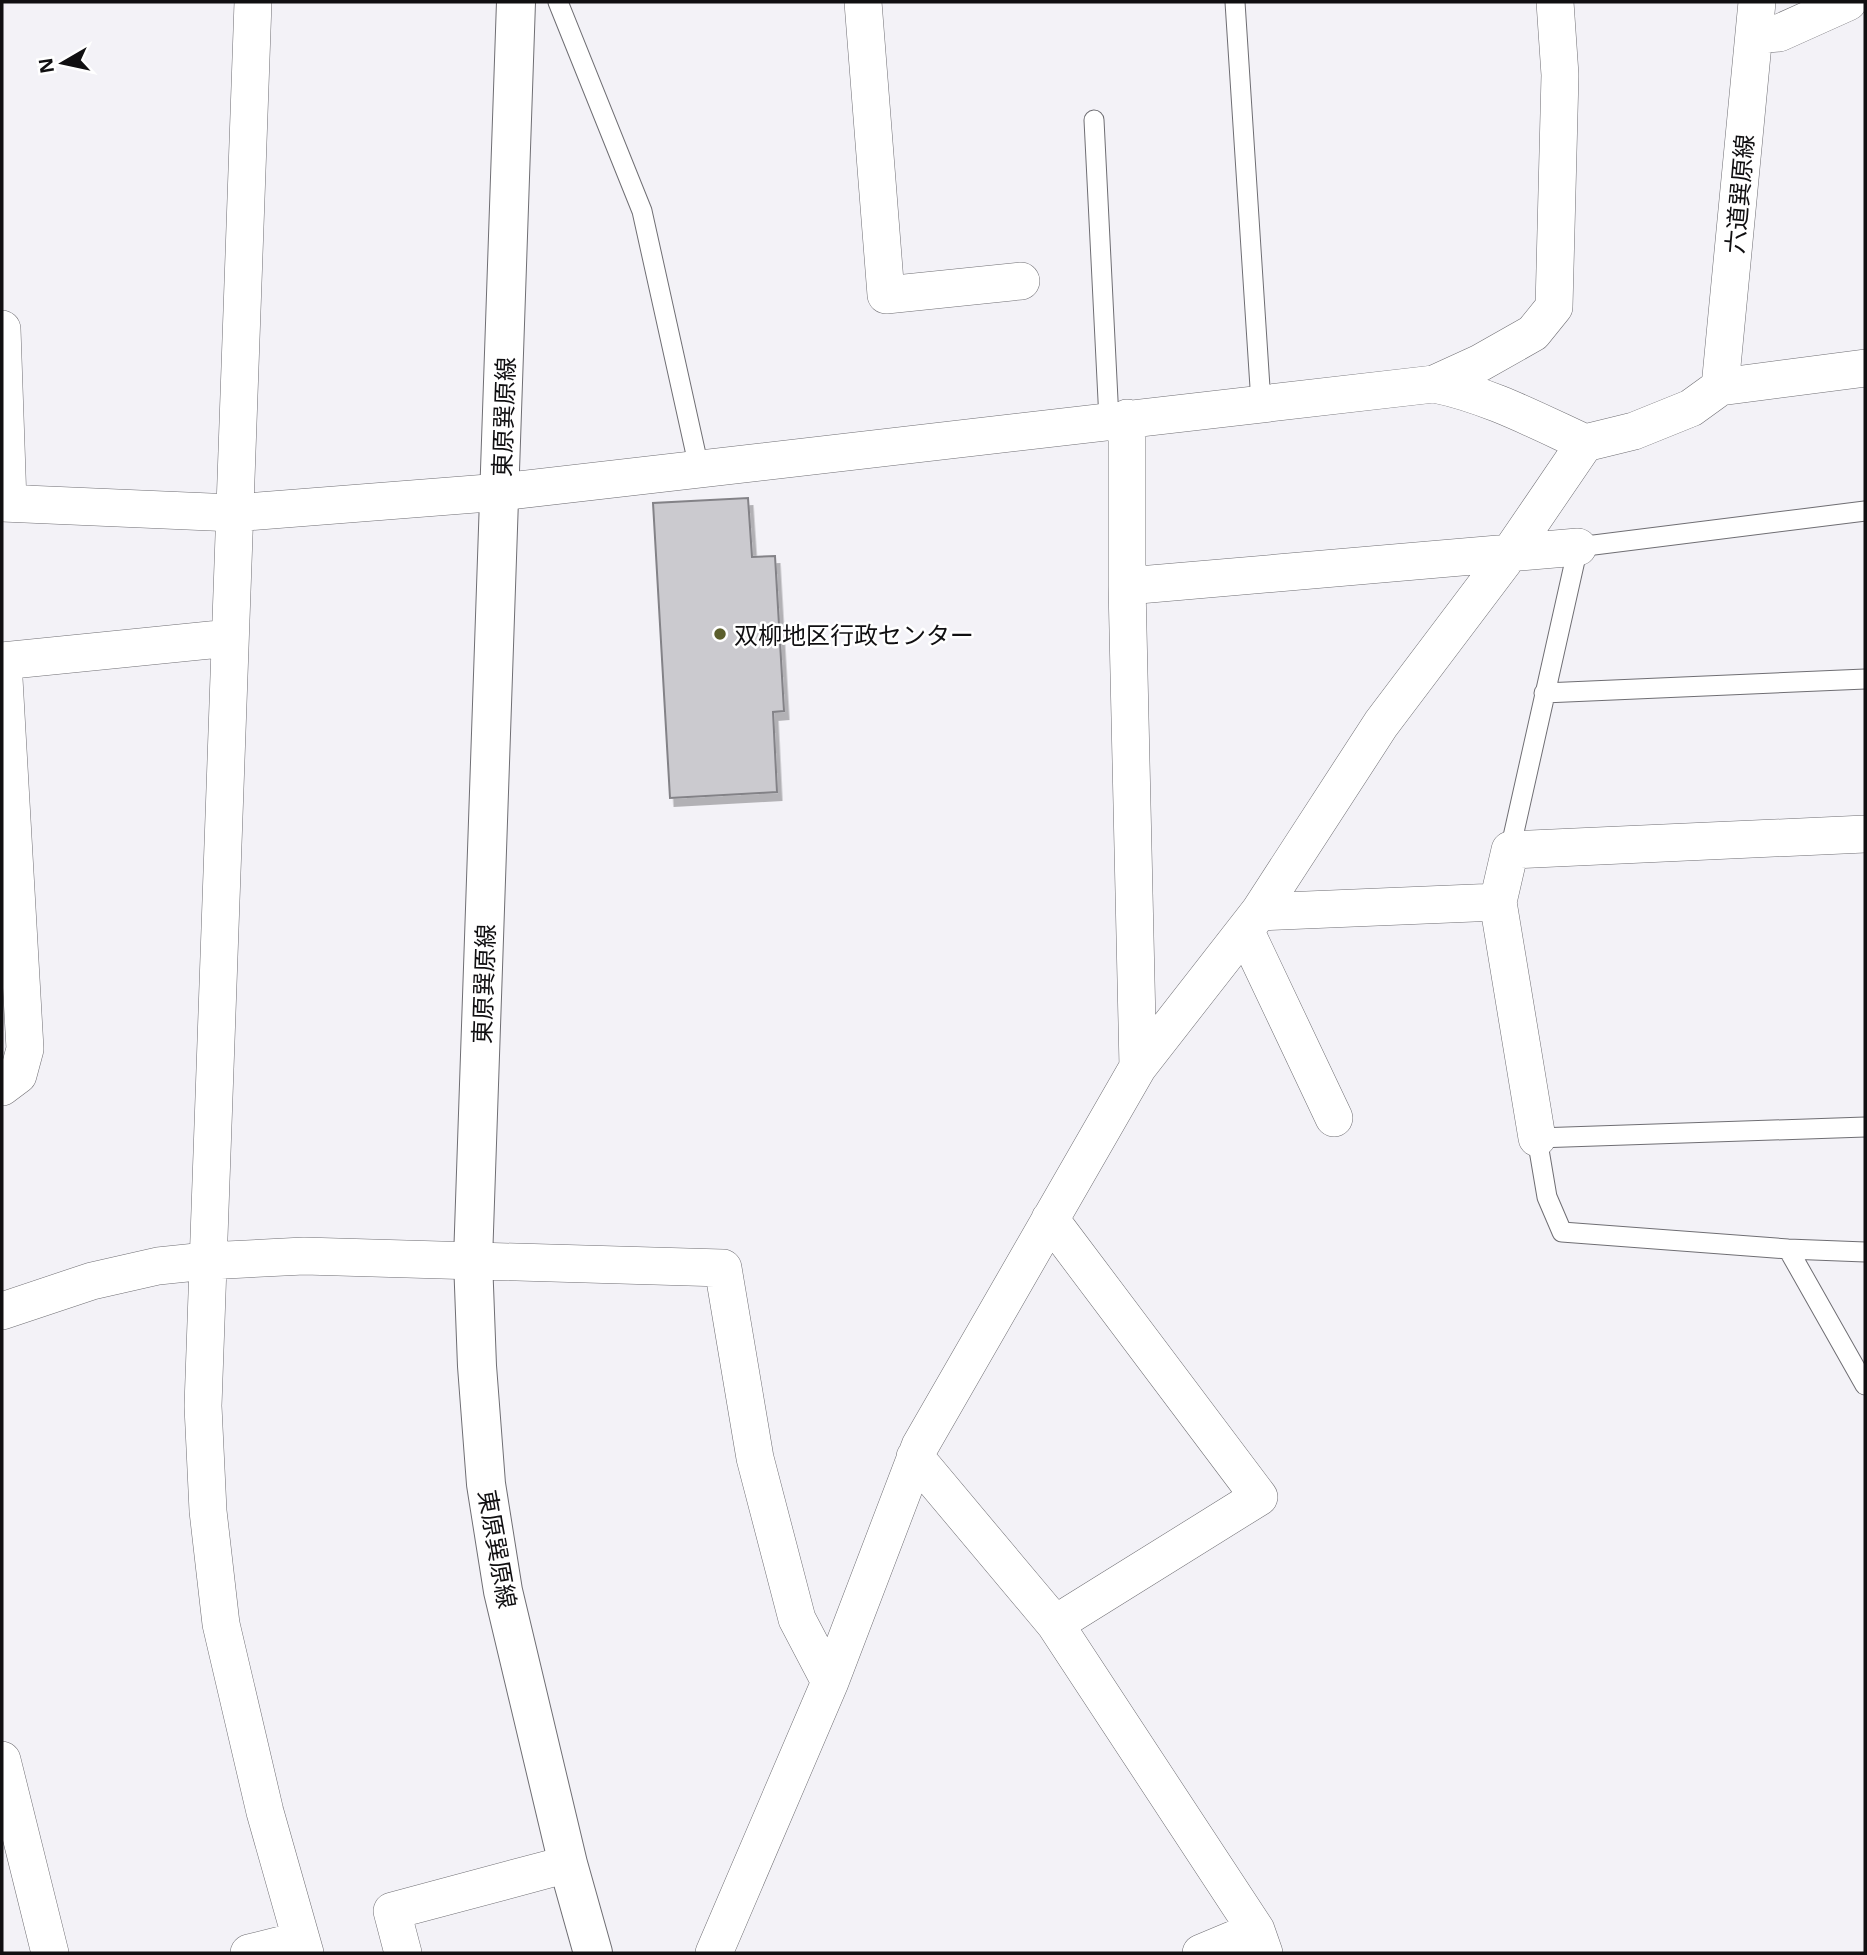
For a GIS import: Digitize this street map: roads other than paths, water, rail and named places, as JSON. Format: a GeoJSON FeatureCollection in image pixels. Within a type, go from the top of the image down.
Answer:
{"type":"FeatureCollection","features":[{"type":"Feature","properties":{"kind":"street"},"geometry":{"type":"LineString","coordinates":[[249,1953],[303,1947],[265,1812],[221,1624],[208,1510],[203,1406],[206,1261],[253,2]]}},
{"type":"Feature","properties":{"kind":"street","name":"東原巽原線"},"geometry":{"type":"LineString","coordinates":[[516,2],[473,1260],[477,1366],[486,1484],[503,1591],[568,1864],[593,1953]]}},
{"type":"Feature","properties":{"kind":"street"},"geometry":{"type":"LineString","coordinates":[[863,2],[886,295],[1021,281]]}},
{"type":"Feature","properties":{"kind":"street"},"geometry":{"type":"LineString","coordinates":[[1434,384],[1480,363],[1533,333],[1554,307],[1560,75],[1555,2]]}},
{"type":"Feature","properties":{"kind":"street"},"geometry":{"type":"LineString","coordinates":[[1755,19],[1779,33],[1848,2]]}},
{"type":"Feature","properties":{"kind":"street","name":"六道巽原線"},"geometry":{"type":"LineString","coordinates":[[1720,387],[1755,19]]}},
{"type":"Feature","properties":{"kind":"street"},"geometry":{"type":"LineString","coordinates":[[2,329],[5,503],[234,513],[501,492],[1434,384],[1464,390],[1492,400],[1585,443],[1634,431],[1691,408],[1720,387],[1865,368]]}},
{"type":"Feature","properties":{"kind":"street"},"geometry":{"type":"LineString","coordinates":[[1118,419],[1127,586],[1138,1068]]}},
{"type":"Feature","properties":{"kind":"street"},"geometry":{"type":"LineString","coordinates":[[714,1953],[830,1682],[919,1446],[1138,1068],[1252,921],[1381,724],[1510,553],[1585,443]]}},
{"type":"Feature","properties":{"kind":"street"},"geometry":{"type":"LineString","coordinates":[[1127,586],[1578,547]]}},
{"type":"Feature","properties":{"kind":"street"},"geometry":{"type":"LineString","coordinates":[[2,1087],[18,1075],[25,1049],[2,661],[230,638]]}},
{"type":"Feature","properties":{"kind":"street"},"geometry":{"type":"LineString","coordinates":[[1537,1138],[1498,902],[1510,850],[1865,834]]}},
{"type":"Feature","properties":{"kind":"street"},"geometry":{"type":"LineString","coordinates":[[1252,921],[1498,902]]}},
{"type":"Feature","properties":{"kind":"street"},"geometry":{"type":"LineString","coordinates":[[1252,921],[1334,1118]]}},
{"type":"Feature","properties":{"kind":"street"},"geometry":{"type":"LineString","coordinates":[[1050,1219],[1259,1497],[1055,1624]]}},
{"type":"Feature","properties":{"kind":"street"},"geometry":{"type":"LineString","coordinates":[[2,1311],[92,1281],[158,1266],[206,1261],[304,1256],[723,1268],[755,1458],[793,1606],[830,1682]]}},
{"type":"Feature","properties":{"kind":"street"},"geometry":{"type":"LineString","coordinates":[[915,1457],[1055,1624],[1260,1942],[1201,1953]]}},
{"type":"Feature","properties":{"kind":"street"},"geometry":{"type":"LineString","coordinates":[[2,1760],[50,1953]]}},
{"type":"Feature","properties":{"kind":"street"},"geometry":{"type":"LineString","coordinates":[[403,1953],[392,1911],[568,1864]]}},
{"type":"Feature","properties":{"kind":"lane"},"geometry":{"type":"LineString","coordinates":[[558,2],[642,211],[699,468]]}},
{"type":"Feature","properties":{"kind":"lane"},"geometry":{"type":"LineString","coordinates":[[1235,2],[1261,403]]}},
{"type":"Feature","properties":{"kind":"lane"},"geometry":{"type":"LineString","coordinates":[[1094,120],[1118,419]]}},
{"type":"Feature","properties":{"kind":"lane"},"geometry":{"type":"LineString","coordinates":[[1510,850],[1578,547],[1865,511]]}},
{"type":"Feature","properties":{"kind":"lane"},"geometry":{"type":"LineString","coordinates":[[1544,693],[1865,679]]}},
{"type":"Feature","properties":{"kind":"lane"},"geometry":{"type":"LineString","coordinates":[[1865,1127],[1537,1138],[1547,1197],[1562,1231],[1788,1249],[1865,1252]]}},
{"type":"Feature","properties":{"kind":"lane"},"geometry":{"type":"LineString","coordinates":[[1788,1249],[1865,1385]]}},
{"type":"Feature","properties":{"kind":"place","name":"双柳地区行政センター"},"geometry":{"type":"Point","coordinates":[720,634]}}]}
